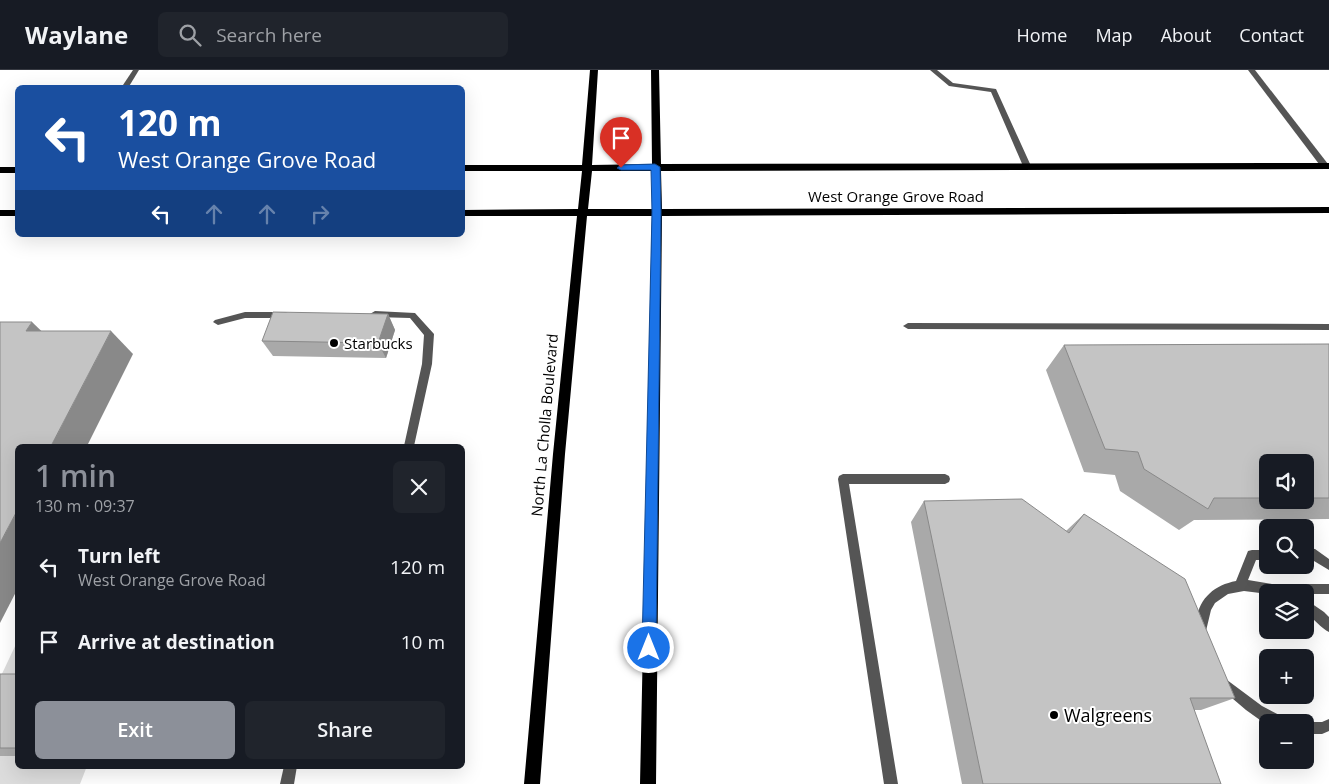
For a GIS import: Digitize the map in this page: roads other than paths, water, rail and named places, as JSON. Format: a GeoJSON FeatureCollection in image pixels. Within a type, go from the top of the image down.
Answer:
{"type":"FeatureCollection","features":[{"type":"Feature","properties":{"kind":"main road","name":"North La Cholla Boulevard"},"geometry":{"type":"LineString","coordinates":[[532,784],[559,454],[587,168],[594,70]]}},
{"type":"Feature","properties":{"kind":"main road"},"geometry":{"type":"LineString","coordinates":[[648,784],[657,212],[655,70]]}},
{"type":"Feature","properties":{"kind":"main road","name":"West Orange Grove Road"},"geometry":{"type":"LineString","coordinates":[[465,168],[1327,166]]}},
{"type":"Feature","properties":{"kind":"main road"},"geometry":{"type":"LineString","coordinates":[[0,170],[15,170]]}},
{"type":"Feature","properties":{"kind":"main road","name":"West Orange Grove Road"},"geometry":{"type":"LineString","coordinates":[[465,213],[1329,210]]}},
{"type":"Feature","properties":{"kind":"main road"},"geometry":{"type":"LineString","coordinates":[[0,213],[15,213]]}},
{"type":"Feature","properties":{"kind":"lane"},"geometry":{"type":"LineString","coordinates":[[126,85],[136,70]]}},
{"type":"Feature","properties":{"kind":"lane"},"geometry":{"type":"LineString","coordinates":[[933,70],[951,85],[994,90],[1027,166]]}},
{"type":"Feature","properties":{"kind":"lane"},"geometry":{"type":"LineString","coordinates":[[1251,70],[1327,166]]}},
{"type":"Feature","properties":{"kind":"lane"},"geometry":{"type":"LineString","coordinates":[[218,322],[245,315],[293,314]]}},
{"type":"Feature","properties":{"kind":"lane"},"geometry":{"type":"LineString","coordinates":[[370,314],[412,315],[429,334],[427,364],[409,444]]}},
{"type":"Feature","properties":{"kind":"lane"},"geometry":{"type":"LineString","coordinates":[[908,326],[1329,327]]}},
{"type":"Feature","properties":{"kind":"lane"},"geometry":{"type":"LineString","coordinates":[[891,784],[844,479],[945,479]]}},
{"type":"Feature","properties":{"kind":"lane"},"geometry":{"type":"LineString","coordinates":[[1240,586],[1252,555],[1259,555]]}},
{"type":"Feature","properties":{"kind":"lane"},"geometry":{"type":"LineString","coordinates":[[1314,555],[1329,565]]}},
{"type":"Feature","properties":{"kind":"lane"},"geometry":{"type":"LineString","coordinates":[[1203,643],[1201,635],[1202,615],[1211,599],[1227,588],[1248,585],[1259,587]]}},
{"type":"Feature","properties":{"kind":"lane"},"geometry":{"type":"LineString","coordinates":[[1314,590],[1329,589]]}},
{"type":"Feature","properties":{"kind":"lane"},"geometry":{"type":"LineString","coordinates":[[1314,612],[1329,626]]}},
{"type":"Feature","properties":{"kind":"lane"},"geometry":{"type":"LineString","coordinates":[[1218,674],[1223,682],[1244,703],[1262,714]]}},
{"type":"Feature","properties":{"kind":"lane"},"geometry":{"type":"LineString","coordinates":[[1314,728],[1322,728],[1329,725]]}},
{"type":"Feature","properties":{"kind":"lane"},"geometry":{"type":"LineString","coordinates":[[287,784],[290,769]]}},
{"type":"Feature","properties":{"kind":"place","name":"Starbucks"},"geometry":{"type":"Point","coordinates":[334,343]}},
{"type":"Feature","properties":{"kind":"place","name":"Walgreens"},"geometry":{"type":"Point","coordinates":[1054,715]}}]}
